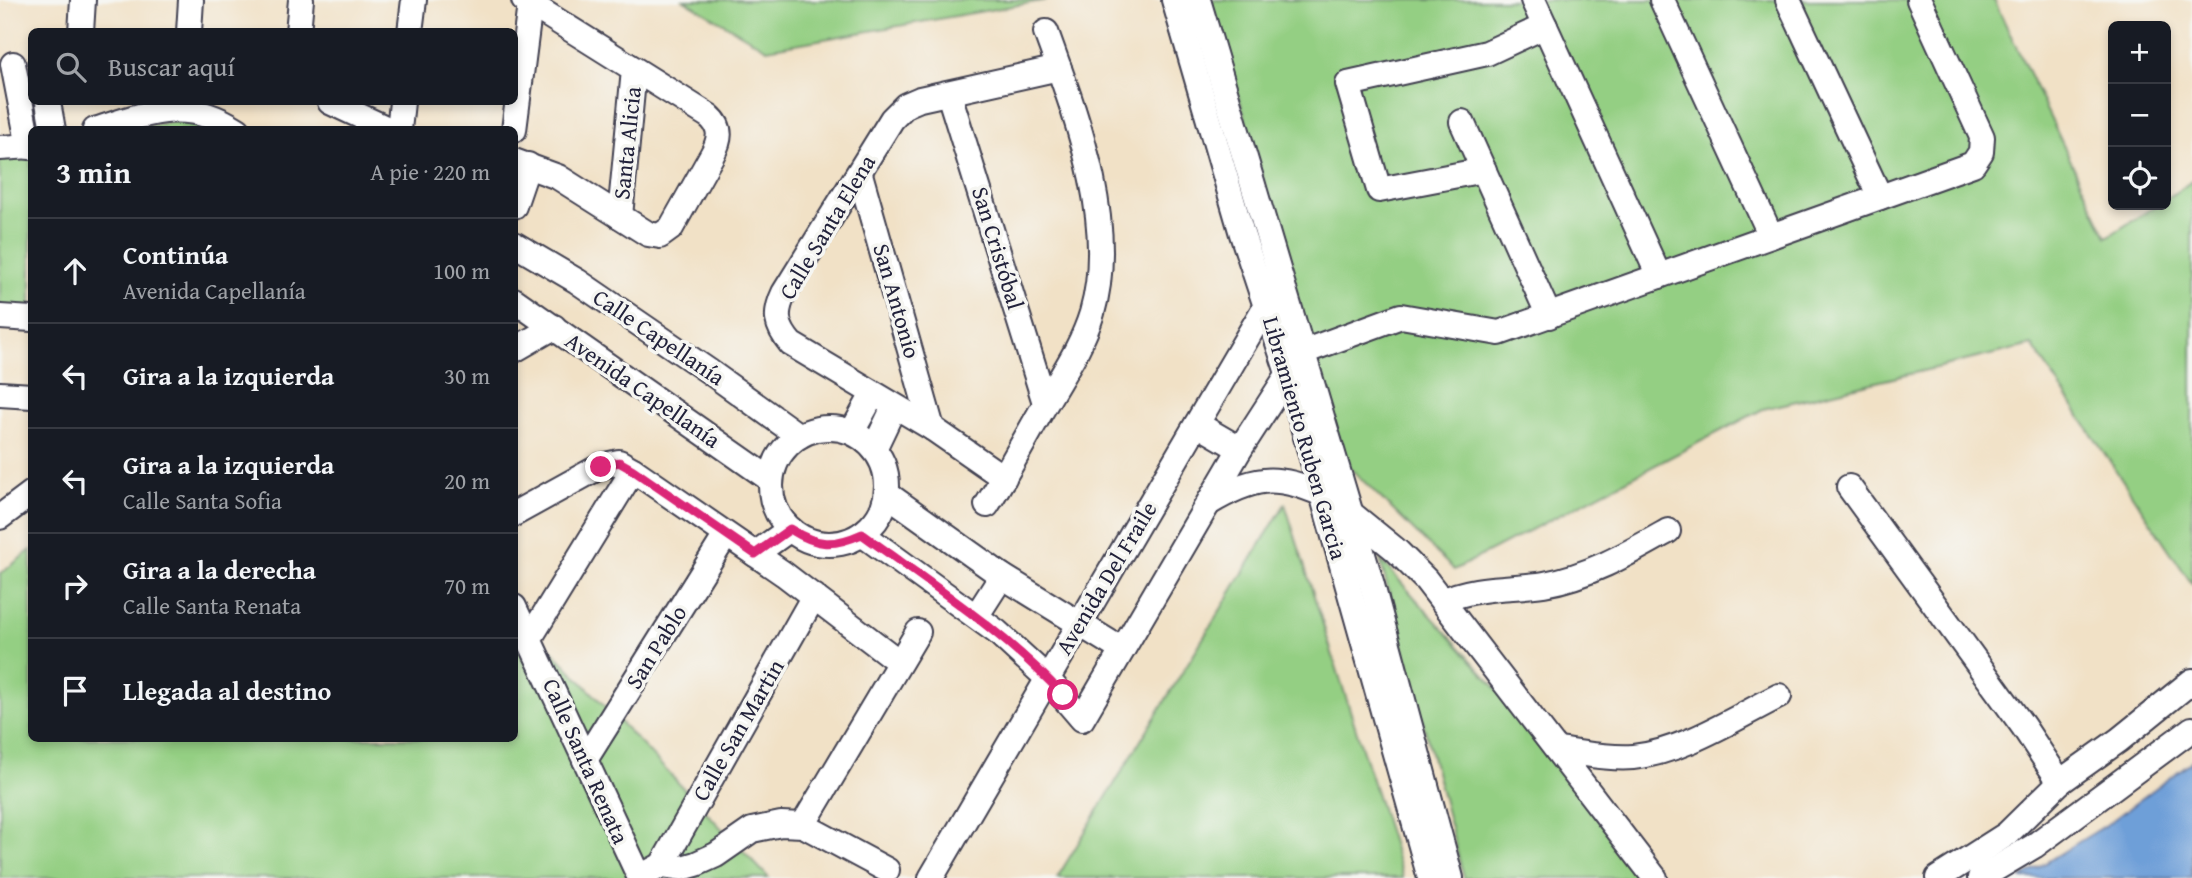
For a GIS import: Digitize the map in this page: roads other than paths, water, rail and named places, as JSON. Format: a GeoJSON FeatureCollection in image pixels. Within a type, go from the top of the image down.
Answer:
{"type":"FeatureCollection","features":[{"type":"Feature","properties":{"kind":"street"},"geometry":{"type":"LineString","coordinates":[[81,28],[83,0]]}},
{"type":"Feature","properties":{"kind":"street"},"geometry":{"type":"LineString","coordinates":[[189,28],[191,0]]}},
{"type":"Feature","properties":{"kind":"street"},"geometry":{"type":"LineString","coordinates":[[298,28],[301,0]]}},
{"type":"Feature","properties":{"kind":"street"},"geometry":{"type":"LineString","coordinates":[[410,28],[414,0]]}},
{"type":"Feature","properties":{"kind":"street","name":"Libramiento Ruben Garcia"},"geometry":{"type":"LineString","coordinates":[[1174,0],[1241,234],[1288,373],[1430,878]]}},
{"type":"Feature","properties":{"kind":"street","name":"Libramiento Ruben Garcia"},"geometry":{"type":"LineString","coordinates":[[1198,0],[1375,597],[1451,878]]}},
{"type":"Feature","properties":{"kind":"street"},"geometry":{"type":"LineString","coordinates":[[1533,0],[1659,276]]}},
{"type":"Feature","properties":{"kind":"street"},"geometry":{"type":"LineString","coordinates":[[1662,0],[1771,236]]}},
{"type":"Feature","properties":{"kind":"street"},"geometry":{"type":"LineString","coordinates":[[1788,0],[1880,197]]}},
{"type":"Feature","properties":{"kind":"street"},"geometry":{"type":"LineString","coordinates":[[862,534],[977,615],[1046,677],[1082,719],[1240,449],[1303,352],[1401,316],[1499,333],[1973,164],[1981,152],[1982,137],[1919,0]]}},
{"type":"Feature","properties":{"kind":"street"},"geometry":{"type":"LineString","coordinates":[[518,91],[527,2],[709,116],[719,128],[718,144],[712,155],[671,228],[660,236],[648,234],[558,177],[521,163],[518,181]]}},
{"type":"Feature","properties":{"kind":"street"},"geometry":{"type":"LineString","coordinates":[[1483,170],[1379,190],[1348,84],[1487,53],[1545,26]]}},
{"type":"Feature","properties":{"kind":"street"},"geometry":{"type":"LineString","coordinates":[[987,505],[1078,350],[1092,313],[1097,286],[1101,247],[1096,204],[1086,156],[1046,32]]}},
{"type":"Feature","properties":{"kind":"street"},"geometry":{"type":"LineString","coordinates":[[15,64],[28,135]]}},
{"type":"Feature","properties":{"kind":"street","name":"Calle Santa Elena"},"geometry":{"type":"LineString","coordinates":[[1004,478],[932,428],[791,344],[777,323],[776,313],[789,286],[892,119],[906,105],[920,99],[1059,68]]}},
{"type":"Feature","properties":{"kind":"street","name":"Santa Alicia"},"geometry":{"type":"LineString","coordinates":[[620,216],[635,69]]}},
{"type":"Feature","properties":{"kind":"street","name":"San Cristóbal"},"geometry":{"type":"LineString","coordinates":[[949,94],[1045,403]]}},
{"type":"Feature","properties":{"kind":"street"},"geometry":{"type":"LineString","coordinates":[[49,105],[52,126]]}},
{"type":"Feature","properties":{"kind":"street"},"geometry":{"type":"LineString","coordinates":[[336,105],[381,126]]}},
{"type":"Feature","properties":{"kind":"street"},"geometry":{"type":"LineString","coordinates":[[399,126],[402,105]]}},
{"type":"Feature","properties":{"kind":"street"},"geometry":{"type":"LineString","coordinates":[[514,126],[517,105]]}},
{"type":"Feature","properties":{"kind":"street"},"geometry":{"type":"LineString","coordinates":[[107,126],[172,108],[216,117],[231,126]]}},
{"type":"Feature","properties":{"kind":"street"},"geometry":{"type":"LineString","coordinates":[[1462,122],[1549,316]]}},
{"type":"Feature","properties":{"kind":"street"},"geometry":{"type":"LineString","coordinates":[[0,148],[28,146]]}},
{"type":"Feature","properties":{"kind":"street","name":"San Antonio"},"geometry":{"type":"LineString","coordinates":[[860,174],[932,428]]}},
{"type":"Feature","properties":{"kind":"street","name":"Calle Capellanía"},"geometry":{"type":"LineString","coordinates":[[518,246],[577,281],[799,436]]}},
{"type":"Feature","properties":{"kind":"street","name":"Avenida Del Fraile"},"geometry":{"type":"LineString","coordinates":[[931,878],[1046,677],[1282,278]]}},
{"type":"Feature","properties":{"kind":"street","name":"Avenida Capellanía"},"geometry":{"type":"LineString","coordinates":[[518,303],[771,480]]}},
{"type":"Feature","properties":{"kind":"street"},"geometry":{"type":"LineString","coordinates":[[0,317],[28,319]]}},
{"type":"Feature","properties":{"kind":"street"},"geometry":{"type":"LineString","coordinates":[[518,348],[554,327]]}},
{"type":"Feature","properties":{"kind":"street"},"geometry":{"type":"LineString","coordinates":[[0,394],[28,396]]}},
{"type":"Feature","properties":{"kind":"street"},"geometry":{"type":"LineString","coordinates":[[852,432],[873,394]]}},
{"type":"Feature","properties":{"kind":"street"},"geometry":{"type":"LineString","coordinates":[[874,449],[894,407]]}},
{"type":"Feature","properties":{"kind":"street"},"geometry":{"type":"LineString","coordinates":[[1197,424],[1240,449]]}},
{"type":"Feature","properties":{"kind":"street"},"geometry":{"type":"LineString","coordinates":[[834,428],[852,432],[874,449],[883,463],[887,494],[874,523],[862,534],[844,542],[824,544],[798,534],[778,515],[772,498],[771,480],[775,463],[785,447],[799,436],[816,429],[834,428]]}},
{"type":"Feature","properties":{"kind":"street"},"geometry":{"type":"LineString","coordinates":[[518,512],[601,467],[619,462],[814,596],[899,662]]}},
{"type":"Feature","properties":{"kind":"street"},"geometry":{"type":"LineString","coordinates":[[530,638],[633,470]]}},
{"type":"Feature","properties":{"kind":"street"},"geometry":{"type":"LineString","coordinates":[[1208,503],[1252,481],[1286,481],[1322,494]]}},
{"type":"Feature","properties":{"kind":"street"},"geometry":{"type":"LineString","coordinates":[[1849,487],[2023,726],[2060,782]]}},
{"type":"Feature","properties":{"kind":"street"},"geometry":{"type":"LineString","coordinates":[[887,494],[1003,576],[1122,650]]}},
{"type":"Feature","properties":{"kind":"street"},"geometry":{"type":"LineString","coordinates":[[0,517],[28,496]]}},
{"type":"Feature","properties":{"kind":"street"},"geometry":{"type":"LineString","coordinates":[[1348,511],[1396,550],[1443,601],[1655,878]]}},
{"type":"Feature","properties":{"kind":"street"},"geometry":{"type":"LineString","coordinates":[[1443,601],[1468,592],[1546,583],[1573,577],[1615,561],[1668,531]]}},
{"type":"Feature","properties":{"kind":"street"},"geometry":{"type":"LineString","coordinates":[[755,554],[798,534]]}},
{"type":"Feature","properties":{"kind":"street"},"geometry":{"type":"LineString","coordinates":[[783,574],[798,534]]}},
{"type":"Feature","properties":{"kind":"street","name":"San Pablo"},"geometry":{"type":"LineString","coordinates":[[585,760],[726,535]]}},
{"type":"Feature","properties":{"kind":"street"},"geometry":{"type":"LineString","coordinates":[[977,615],[1003,576]]}},
{"type":"Feature","properties":{"kind":"street","name":"Calle San Martin"},"geometry":{"type":"LineString","coordinates":[[662,865],[814,596]]}},
{"type":"Feature","properties":{"kind":"street","name":"Calle Santa Renata"},"geometry":{"type":"LineString","coordinates":[[518,615],[639,877]]}},
{"type":"Feature","properties":{"kind":"street"},"geometry":{"type":"LineString","coordinates":[[803,825],[918,632]]}},
{"type":"Feature","properties":{"kind":"street"},"geometry":{"type":"LineString","coordinates":[[1938,878],[2007,834],[2060,782],[2119,740],[2192,681]]}},
{"type":"Feature","properties":{"kind":"street"},"geometry":{"type":"LineString","coordinates":[[1557,750],[1632,757],[1660,752],[1779,696]]}},
{"type":"Feature","properties":{"kind":"street"},"geometry":{"type":"LineString","coordinates":[[1980,878],[2034,846],[2192,729]]}},
{"type":"Feature","properties":{"kind":"street"},"geometry":{"type":"LineString","coordinates":[[2084,763],[2100,797]]}},
{"type":"Feature","properties":{"kind":"street"},"geometry":{"type":"LineString","coordinates":[[639,877],[662,865],[682,868],[696,864],[716,855],[752,830],[781,824],[803,825],[887,870]]}},
{"type":"Feature","properties":{"kind":"water"},"geometry":{"type":"Polygon","coordinates":[[[2192,761],[2192,878],[2021,878],[2106,825],[2192,761]]]}}]}
